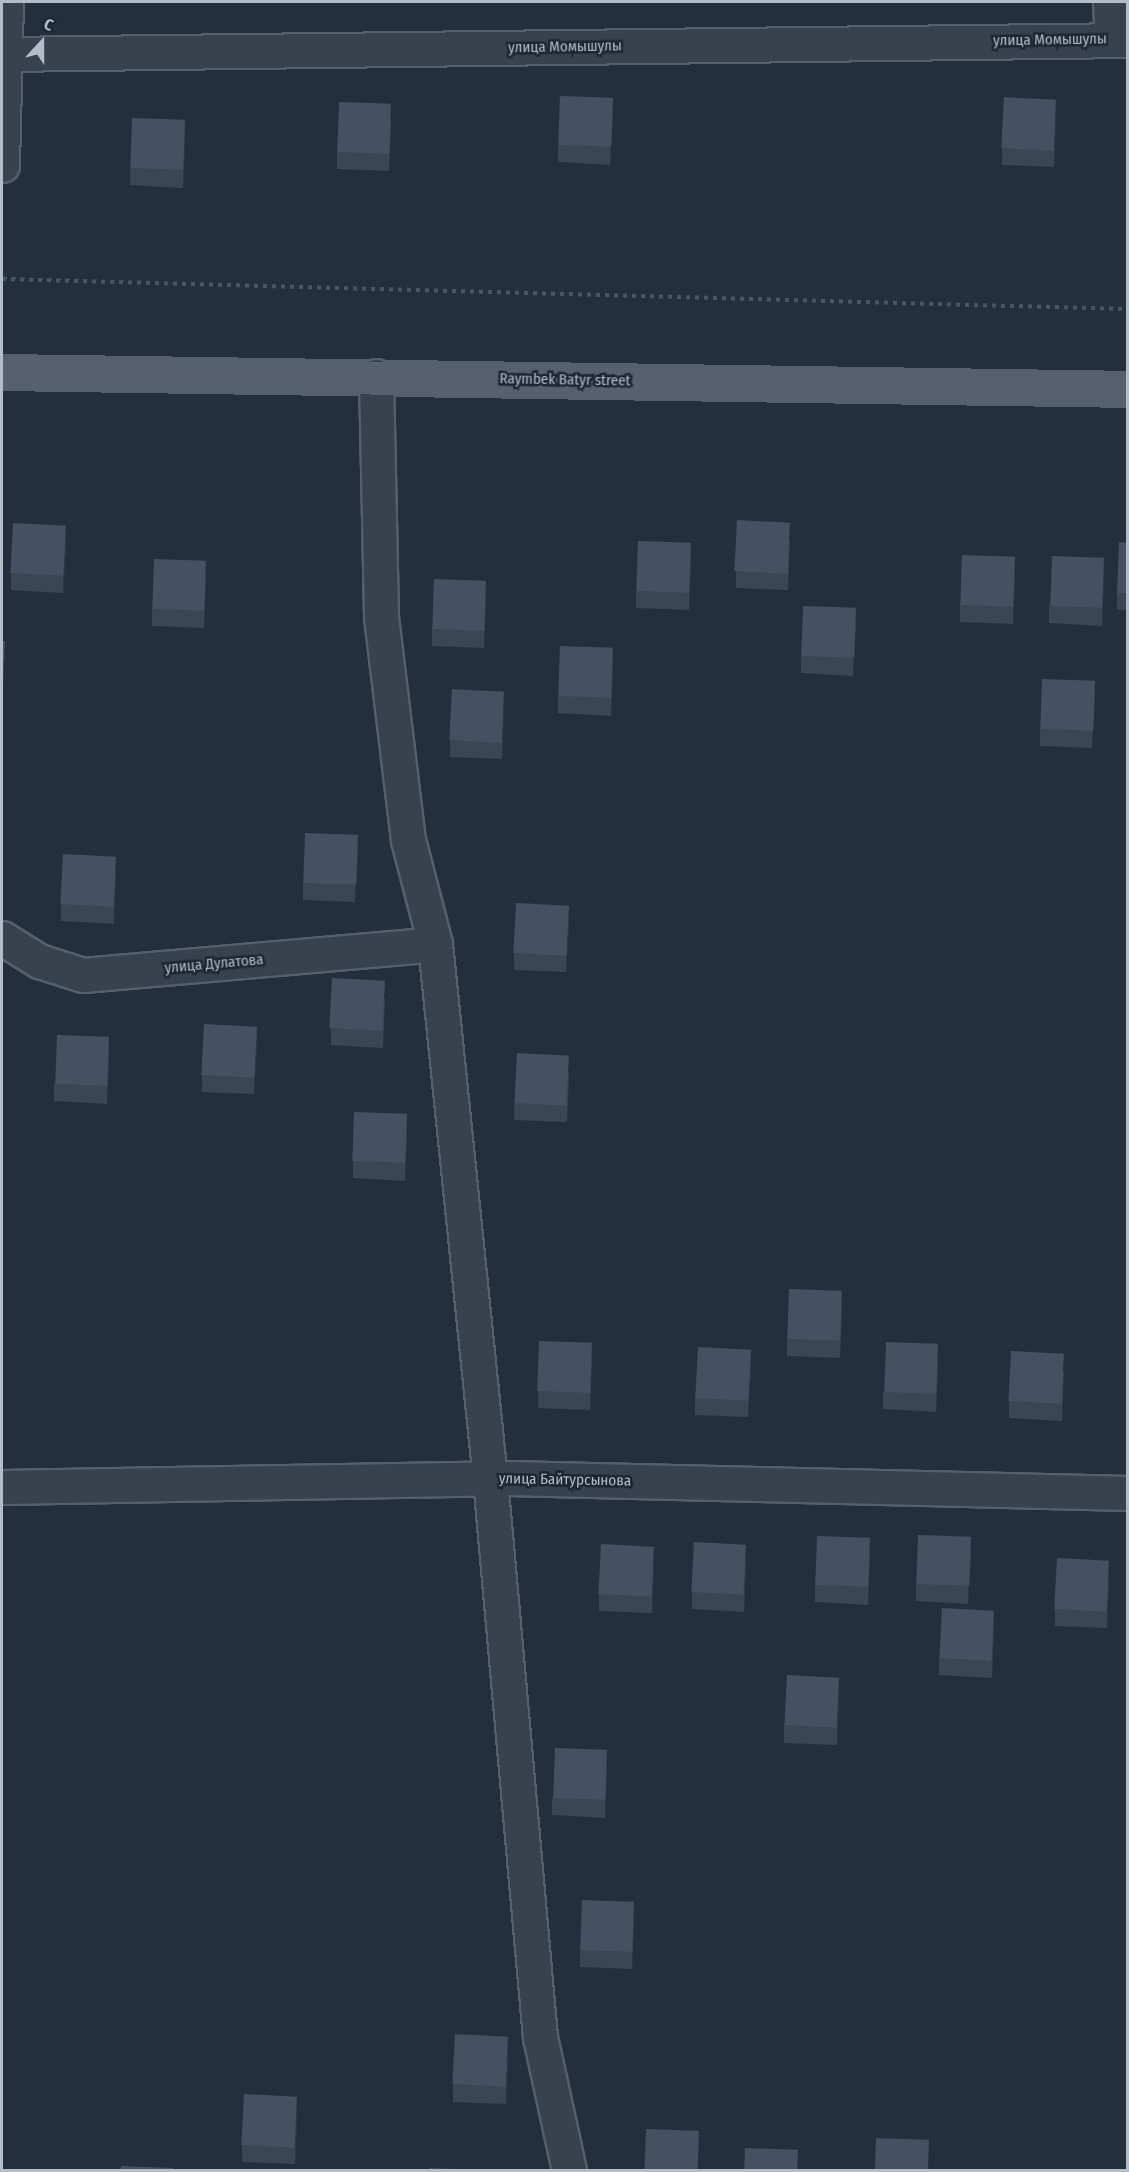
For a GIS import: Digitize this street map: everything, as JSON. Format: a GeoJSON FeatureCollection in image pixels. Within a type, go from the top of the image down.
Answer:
{"type":"FeatureCollection","features":[{"type":"Feature","properties":{"kind":"main road","name":"Raymbek Batyr street"},"geometry":{"type":"LineString","coordinates":[[2,372],[376,376],[1128,390]]}},
{"type":"Feature","properties":{"kind":"street"},"geometry":{"type":"LineString","coordinates":[[2,165],[6,2]]}},
{"type":"Feature","properties":{"kind":"street"},"geometry":{"type":"LineString","coordinates":[[1110,2],[1120,40]]}},
{"type":"Feature","properties":{"kind":"street","name":"улица Момышулы"},"geometry":{"type":"LineString","coordinates":[[4,54],[1120,40]]}},
{"type":"Feature","properties":{"kind":"street"},"geometry":{"type":"LineString","coordinates":[[376,376],[381,617],[408,840],[435,944],[490,1479],[540,2037],[569,2170]]}},
{"type":"Feature","properties":{"kind":"street","name":"улица Дулатова"},"geometry":{"type":"LineString","coordinates":[[2,938],[39,961],[83,975],[435,944]]}},
{"type":"Feature","properties":{"kind":"street","name":"улица Байтурсынова"},"geometry":{"type":"LineString","coordinates":[[2,1487],[490,1479],[1128,1493]]}},
{"type":"Feature","properties":{"kind":"path"},"geometry":{"type":"LineString","coordinates":[[2,279],[1128,309]]}},
{"type":"Feature","properties":{"kind":"building"},"geometry":{"type":"Polygon","coordinates":[[[560,96],[613,98],[611,147],[558,145],[560,96]]]}},
{"type":"Feature","properties":{"kind":"building"},"geometry":{"type":"Polygon","coordinates":[[[1004,97],[1056,100],[1053,151],[1001,148],[1004,97]]]}},
{"type":"Feature","properties":{"kind":"building"},"geometry":{"type":"Polygon","coordinates":[[[339,102],[391,104],[389,154],[337,152],[339,102]]]}},
{"type":"Feature","properties":{"kind":"building"},"geometry":{"type":"Polygon","coordinates":[[[132,118],[185,120],[183,170],[130,168],[132,118]]]}},
{"type":"Feature","properties":{"kind":"building"},"geometry":{"type":"Polygon","coordinates":[[[737,520],[790,523],[787,574],[734,571],[737,520]]]}},
{"type":"Feature","properties":{"kind":"building"},"geometry":{"type":"Polygon","coordinates":[[[13,523],[66,526],[63,576],[10,573],[13,523]]]}},
{"type":"Feature","properties":{"kind":"building"},"geometry":{"type":"Polygon","coordinates":[[[638,541],[691,543],[689,593],[636,591],[638,541]]]}},
{"type":"Feature","properties":{"kind":"building"},"geometry":{"type":"Polygon","coordinates":[[[1119,542],[1128,543],[1128,593],[1117,593],[1119,542]]]}},
{"type":"Feature","properties":{"kind":"building"},"geometry":{"type":"Polygon","coordinates":[[[962,555],[1015,557],[1013,607],[960,605],[962,555]]]}},
{"type":"Feature","properties":{"kind":"building"},"geometry":{"type":"Polygon","coordinates":[[[1052,556],[1104,558],[1102,608],[1050,606],[1052,556]]]}},
{"type":"Feature","properties":{"kind":"building"},"geometry":{"type":"Polygon","coordinates":[[[154,559],[206,561],[204,611],[152,609],[154,559]]]}},
{"type":"Feature","properties":{"kind":"building"},"geometry":{"type":"Polygon","coordinates":[[[434,579],[486,581],[484,631],[432,629],[434,579]]]}},
{"type":"Feature","properties":{"kind":"building"},"geometry":{"type":"Polygon","coordinates":[[[803,606],[856,608],[854,658],[801,656],[803,606]]]}},
{"type":"Feature","properties":{"kind":"building"},"geometry":{"type":"Polygon","coordinates":[[[2,641],[5,641],[2,691],[2,641]]]}},
{"type":"Feature","properties":{"kind":"building"},"geometry":{"type":"Polygon","coordinates":[[[560,646],[613,648],[611,698],[558,696],[560,646]]]}},
{"type":"Feature","properties":{"kind":"building"},"geometry":{"type":"Polygon","coordinates":[[[1042,679],[1095,681],[1093,731],[1040,729],[1042,679]]]}},
{"type":"Feature","properties":{"kind":"building"},"geometry":{"type":"Polygon","coordinates":[[[452,689],[504,692],[501,743],[449,740],[452,689]]]}},
{"type":"Feature","properties":{"kind":"building"},"geometry":{"type":"Polygon","coordinates":[[[305,833],[358,835],[356,885],[303,883],[305,833]]]}},
{"type":"Feature","properties":{"kind":"building"},"geometry":{"type":"Polygon","coordinates":[[[63,854],[116,857],[113,907],[60,904],[63,854]]]}},
{"type":"Feature","properties":{"kind":"building"},"geometry":{"type":"Polygon","coordinates":[[[516,903],[569,906],[566,956],[513,953],[516,903]]]}},
{"type":"Feature","properties":{"kind":"building"},"geometry":{"type":"Polygon","coordinates":[[[332,978],[385,981],[382,1031],[329,1028],[332,978]]]}},
{"type":"Feature","properties":{"kind":"building"},"geometry":{"type":"Polygon","coordinates":[[[204,1024],[257,1027],[254,1078],[201,1075],[204,1024]]]}},
{"type":"Feature","properties":{"kind":"building"},"geometry":{"type":"Polygon","coordinates":[[[57,1035],[109,1037],[107,1086],[55,1084],[57,1035]]]}},
{"type":"Feature","properties":{"kind":"building"},"geometry":{"type":"Polygon","coordinates":[[[517,1053],[569,1056],[566,1106],[514,1103],[517,1053]]]}},
{"type":"Feature","properties":{"kind":"building"},"geometry":{"type":"Polygon","coordinates":[[[354,1112],[407,1114],[405,1163],[352,1161],[354,1112]]]}},
{"type":"Feature","properties":{"kind":"building"},"geometry":{"type":"Polygon","coordinates":[[[789,1289],[842,1291],[840,1341],[787,1339],[789,1289]]]}},
{"type":"Feature","properties":{"kind":"building"},"geometry":{"type":"Polygon","coordinates":[[[539,1341],[592,1343],[590,1393],[537,1391],[539,1341]]]}},
{"type":"Feature","properties":{"kind":"building"},"geometry":{"type":"Polygon","coordinates":[[[886,1342],[938,1344],[936,1394],[884,1392],[886,1342]]]}},
{"type":"Feature","properties":{"kind":"building"},"geometry":{"type":"Polygon","coordinates":[[[698,1347],[751,1350],[748,1401],[695,1398],[698,1347]]]}},
{"type":"Feature","properties":{"kind":"building"},"geometry":{"type":"Polygon","coordinates":[[[1011,1351],[1064,1354],[1061,1404],[1008,1401],[1011,1351]]]}},
{"type":"Feature","properties":{"kind":"building"},"geometry":{"type":"Polygon","coordinates":[[[918,1535],[971,1537],[969,1586],[916,1584],[918,1535]]]}},
{"type":"Feature","properties":{"kind":"building"},"geometry":{"type":"Polygon","coordinates":[[[817,1536],[870,1538],[868,1587],[815,1585],[817,1536]]]}},
{"type":"Feature","properties":{"kind":"building"},"geometry":{"type":"Polygon","coordinates":[[[694,1542],[746,1545],[743,1595],[691,1592],[694,1542]]]}},
{"type":"Feature","properties":{"kind":"building"},"geometry":{"type":"Polygon","coordinates":[[[601,1544],[654,1547],[651,1597],[598,1594],[601,1544]]]}},
{"type":"Feature","properties":{"kind":"building"},"geometry":{"type":"Polygon","coordinates":[[[1057,1558],[1109,1561],[1106,1612],[1054,1609],[1057,1558]]]}},
{"type":"Feature","properties":{"kind":"building"},"geometry":{"type":"Polygon","coordinates":[[[942,1608],[994,1611],[991,1661],[939,1658],[942,1608]]]}},
{"type":"Feature","properties":{"kind":"building"},"geometry":{"type":"Polygon","coordinates":[[[787,1675],[839,1678],[836,1728],[784,1725],[787,1675]]]}},
{"type":"Feature","properties":{"kind":"building"},"geometry":{"type":"Polygon","coordinates":[[[555,1748],[607,1750],[605,1800],[553,1798],[555,1748]]]}},
{"type":"Feature","properties":{"kind":"building"},"geometry":{"type":"Polygon","coordinates":[[[582,1900],[634,1902],[632,1952],[580,1950],[582,1900]]]}},
{"type":"Feature","properties":{"kind":"building"},"geometry":{"type":"Polygon","coordinates":[[[455,2034],[508,2037],[505,2087],[452,2084],[455,2034]]]}},
{"type":"Feature","properties":{"kind":"building"},"geometry":{"type":"Polygon","coordinates":[[[244,2094],[297,2097],[294,2148],[241,2145],[244,2094]]]}},
{"type":"Feature","properties":{"kind":"building"},"geometry":{"type":"Polygon","coordinates":[[[646,2129],[699,2131],[698,2170],[645,2170],[646,2129]]]}},
{"type":"Feature","properties":{"kind":"building"},"geometry":{"type":"Polygon","coordinates":[[[876,2138],[929,2140],[928,2170],[875,2170],[876,2138]]]}},
{"type":"Feature","properties":{"kind":"building"},"geometry":{"type":"Polygon","coordinates":[[[745,2148],[798,2150],[797,2170],[744,2170],[745,2148]]]}},
{"type":"Feature","properties":{"kind":"building"},"geometry":{"type":"Polygon","coordinates":[[[121,2166],[173,2168],[173,2170],[120,2170],[121,2166]]]}},
{"type":"Feature","properties":{"kind":"building"},"geometry":{"type":"Polygon","coordinates":[[[429,2168],[482,2170],[429,2170],[429,2168]]]}}]}
